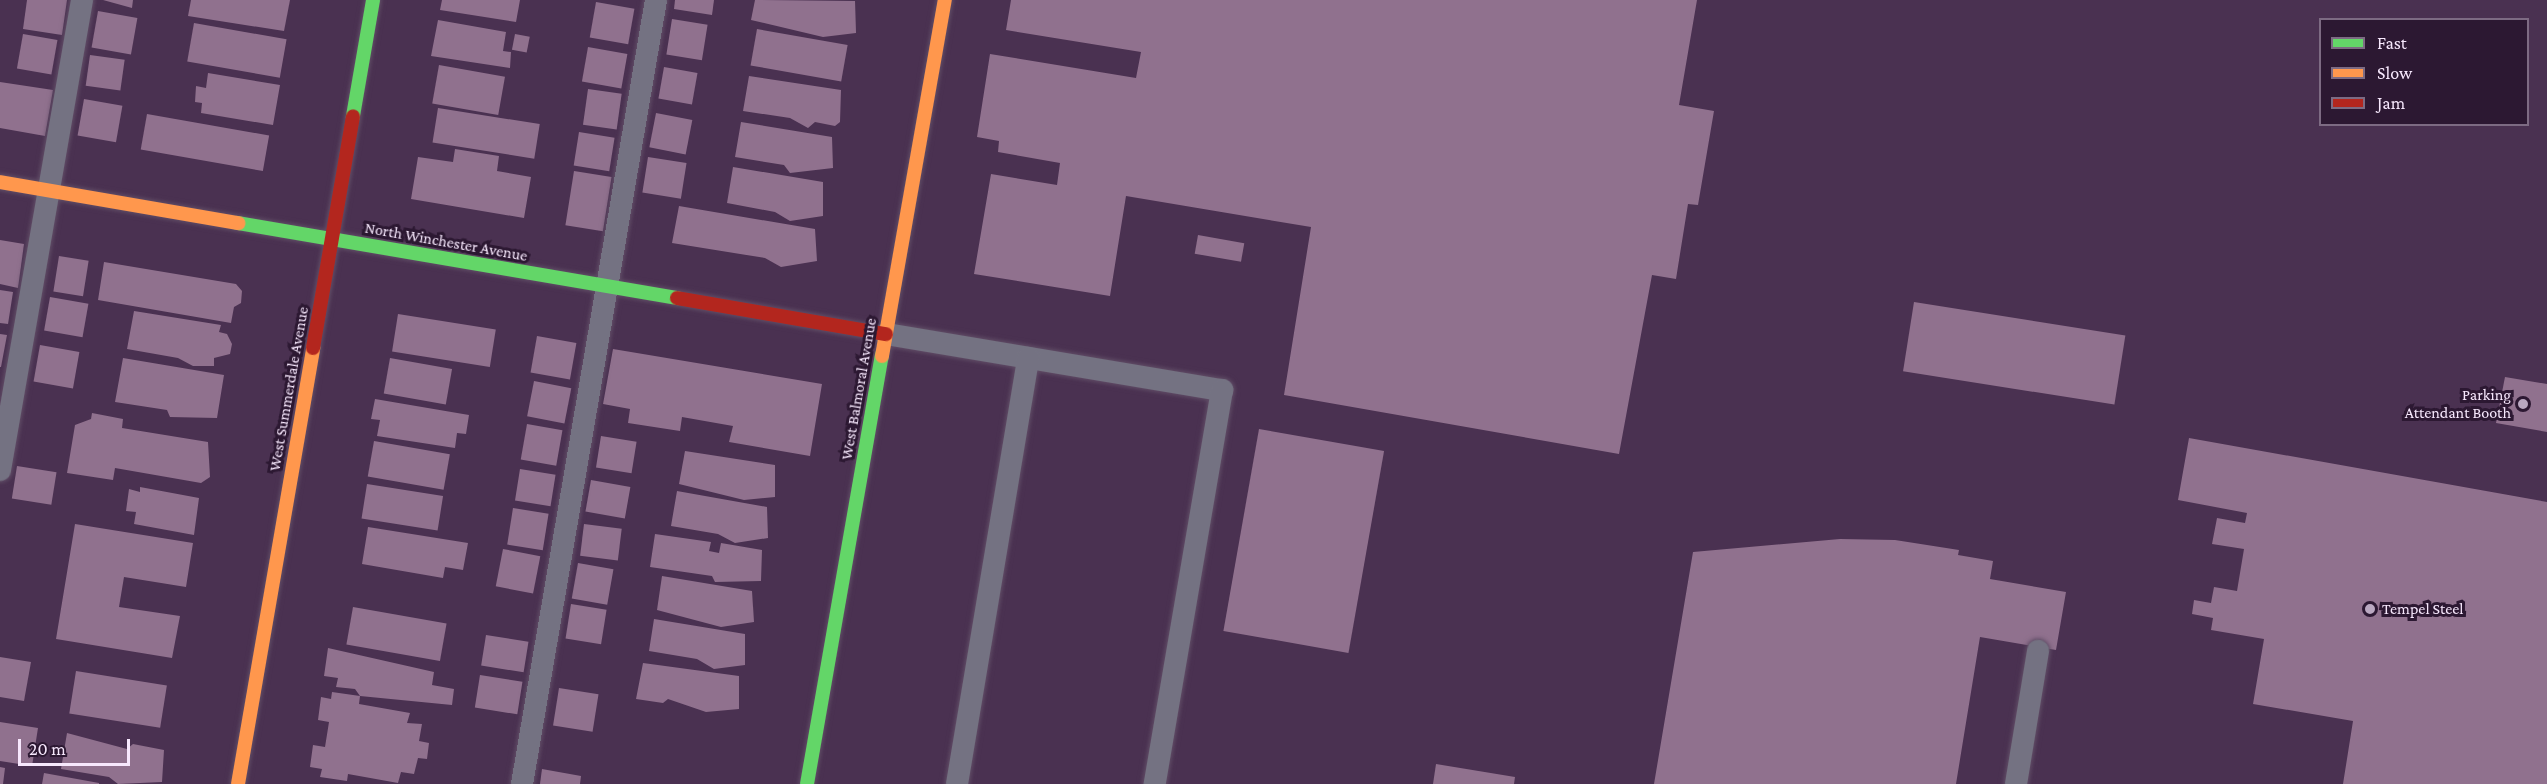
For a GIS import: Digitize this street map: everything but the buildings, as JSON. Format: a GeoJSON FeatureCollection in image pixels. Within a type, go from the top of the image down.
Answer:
{"type":"FeatureCollection","features":[{"type":"Feature","properties":{"kind":"street","name":"West Summerdale Avenue"},"geometry":{"type":"LineString","coordinates":[[238,784],[373,0]]}},
{"type":"Feature","properties":{"kind":"street","name":"West Balmoral Avenue"},"geometry":{"type":"LineString","coordinates":[[807,784],[945,0]]}},
{"type":"Feature","properties":{"kind":"street","name":"North Winchester Avenue"},"geometry":{"type":"LineString","coordinates":[[0,182],[886,334]]}},
{"type":"Feature","properties":{"kind":"lane"},"geometry":{"type":"LineString","coordinates":[[0,470],[82,0]]}},
{"type":"Feature","properties":{"kind":"lane"},"geometry":{"type":"LineString","coordinates":[[522,784],[656,0]]}},
{"type":"Feature","properties":{"kind":"lane"},"geometry":{"type":"LineString","coordinates":[[886,334],[1222,390],[1155,784]]}},
{"type":"Feature","properties":{"kind":"lane"},"geometry":{"type":"LineString","coordinates":[[957,784],[1028,358]]}},
{"type":"Feature","properties":{"kind":"lane"},"geometry":{"type":"LineString","coordinates":[[2016,784],[2038,651]]}},
{"type":"Feature","properties":{"kind":"traffic: fast"},"geometry":{"type":"LineString","coordinates":[[353,116],[373,0]]}},
{"type":"Feature","properties":{"kind":"traffic: fast"},"geometry":{"type":"LineString","coordinates":[[238,223],[677,298]]}},
{"type":"Feature","properties":{"kind":"traffic: fast"},"geometry":{"type":"LineString","coordinates":[[807,784],[882,356]]}},
{"type":"Feature","properties":{"kind":"traffic: slow"},"geometry":{"type":"LineString","coordinates":[[882,356],[945,0]]}},
{"type":"Feature","properties":{"kind":"traffic: slow"},"geometry":{"type":"LineString","coordinates":[[0,182],[238,223]]}},
{"type":"Feature","properties":{"kind":"traffic: slow"},"geometry":{"type":"LineString","coordinates":[[238,784],[313,348]]}},
{"type":"Feature","properties":{"kind":"traffic: jam"},"geometry":{"type":"LineString","coordinates":[[313,348],[353,116]]}},
{"type":"Feature","properties":{"kind":"traffic: jam"},"geometry":{"type":"LineString","coordinates":[[677,298],[886,334]]}},
{"type":"Feature","properties":{"kind":"place","name":"Parking Attendant Booth"},"geometry":{"type":"Point","coordinates":[2523,404]}},
{"type":"Feature","properties":{"kind":"place","name":"Tempel Steel"},"geometry":{"type":"Point","coordinates":[2370,609]}}]}
